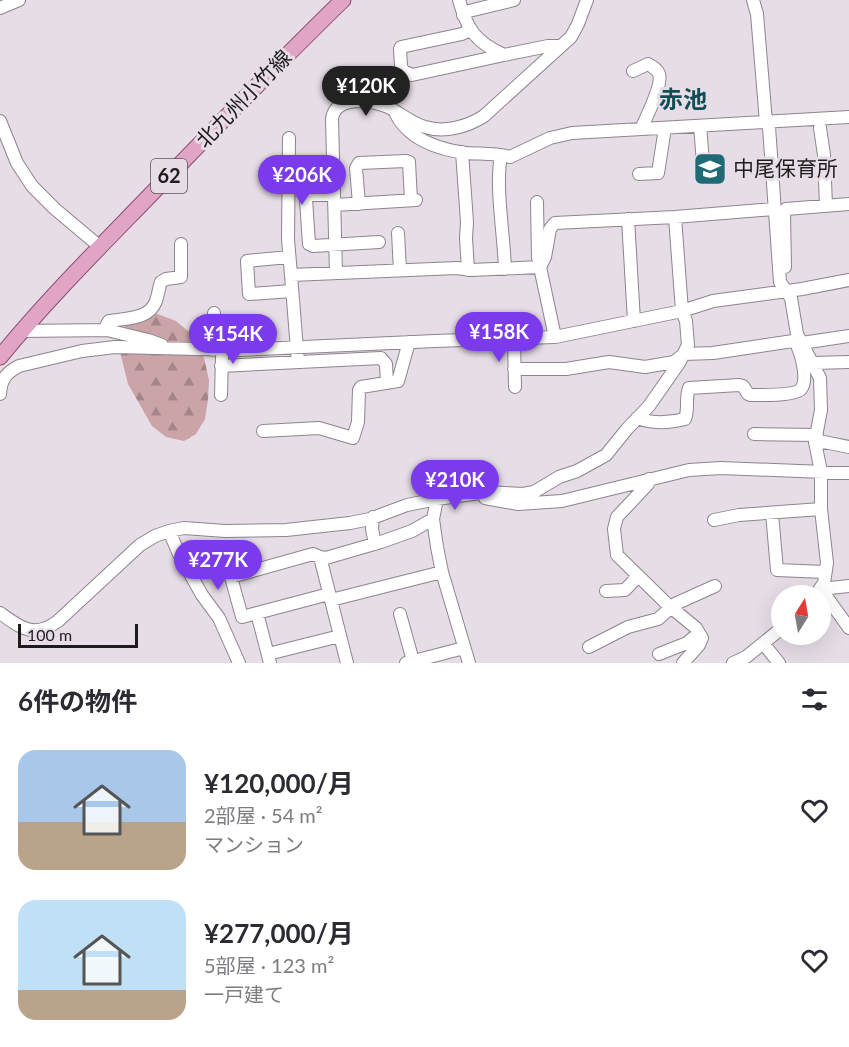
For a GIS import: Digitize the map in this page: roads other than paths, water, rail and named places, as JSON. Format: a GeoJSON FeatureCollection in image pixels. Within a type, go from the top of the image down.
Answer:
{"type":"FeatureCollection","features":[{"type":"Feature","properties":{"kind":"main road","name":"北九州小竹線"},"geometry":{"type":"LineString","coordinates":[[0,357],[99,246],[282,58],[343,0]]}},
{"type":"Feature","properties":{"kind":"street"},"geometry":{"type":"LineString","coordinates":[[0,8],[19,0]]}},
{"type":"Feature","properties":{"kind":"street"},"geometry":{"type":"LineString","coordinates":[[459,0],[470,30],[488,46],[504,55]]}},
{"type":"Feature","properties":{"kind":"street"},"geometry":{"type":"LineString","coordinates":[[463,15],[469,11],[514,0]]}},
{"type":"Feature","properties":{"kind":"street"},"geometry":{"type":"LineString","coordinates":[[336,273],[332,119],[337,107],[348,102],[378,104],[426,128],[454,129],[473,123],[484,116],[571,37],[587,0]]}},
{"type":"Feature","properties":{"kind":"street"},"geometry":{"type":"LineString","coordinates":[[753,0],[757,14],[766,122],[769,127],[780,282],[791,298],[797,334],[820,378],[821,410],[816,440],[821,472],[821,509],[826,563],[820,585]]}},
{"type":"Feature","properties":{"kind":"street"},"geometry":{"type":"LineString","coordinates":[[470,30],[462,34],[401,47],[403,71],[412,75],[548,46],[561,46]]}},
{"type":"Feature","properties":{"kind":"street"},"geometry":{"type":"LineString","coordinates":[[633,71],[648,64],[657,70],[660,77],[656,94],[641,129]]}},
{"type":"Feature","properties":{"kind":"street"},"geometry":{"type":"LineString","coordinates":[[395,112],[398,121],[406,129],[435,146],[462,152],[501,154],[510,157],[550,138],[572,133],[849,117]]}},
{"type":"Feature","properties":{"kind":"street"},"geometry":{"type":"LineString","coordinates":[[0,121],[17,163],[32,186],[99,246]]}},
{"type":"Feature","properties":{"kind":"street"},"geometry":{"type":"LineString","coordinates":[[700,126],[704,174]]}},
{"type":"Feature","properties":{"kind":"street"},"geometry":{"type":"LineString","coordinates":[[639,174],[658,173],[665,128]]}},
{"type":"Feature","properties":{"kind":"street"},"geometry":{"type":"LineString","coordinates":[[819,128],[824,155],[826,206]]}},
{"type":"Feature","properties":{"kind":"street"},"geometry":{"type":"LineString","coordinates":[[289,138],[287,215],[298,362]]}},
{"type":"Feature","properties":{"kind":"street"},"geometry":{"type":"LineString","coordinates":[[462,152],[468,270]]}},
{"type":"Feature","properties":{"kind":"street"},"geometry":{"type":"LineString","coordinates":[[501,154],[500,188],[505,269]]}},
{"type":"Feature","properties":{"kind":"street"},"geometry":{"type":"LineString","coordinates":[[359,204],[356,168],[359,164],[406,160],[409,162],[414,200],[359,204],[308,195],[306,200],[309,244],[313,246],[380,242]]}},
{"type":"Feature","properties":{"kind":"street"},"geometry":{"type":"LineString","coordinates":[[288,171],[333,169]]}},
{"type":"Feature","properties":{"kind":"street"},"geometry":{"type":"LineString","coordinates":[[537,202],[538,258],[555,338]]}},
{"type":"Feature","properties":{"kind":"street"},"geometry":{"type":"LineString","coordinates":[[779,273],[784,272],[786,263],[784,214],[786,208],[849,204]]}},
{"type":"Feature","properties":{"kind":"street"},"geometry":{"type":"LineString","coordinates":[[541,266],[550,229],[555,223],[774,209]]}},
{"type":"Feature","properties":{"kind":"street"},"geometry":{"type":"LineString","coordinates":[[0,613],[23,629],[35,631],[49,628],[140,545],[169,531],[184,528],[225,531],[286,530],[351,523],[373,518],[406,505],[437,499],[487,492],[523,494],[534,492],[559,477],[577,471],[606,456],[649,406],[679,363],[688,345],[686,321],[682,311],[675,217]]}},
{"type":"Feature","properties":{"kind":"street"},"geometry":{"type":"LineString","coordinates":[[628,219],[634,321]]}},
{"type":"Feature","properties":{"kind":"street"},"geometry":{"type":"LineString","coordinates":[[398,233],[400,270]]}},
{"type":"Feature","properties":{"kind":"street"},"geometry":{"type":"LineString","coordinates":[[104,330],[109,321],[146,315],[157,301],[160,282],[166,279],[182,278],[181,244]]}},
{"type":"Feature","properties":{"kind":"street"},"geometry":{"type":"LineString","coordinates":[[289,257],[247,261],[249,294],[292,291]]}},
{"type":"Feature","properties":{"kind":"street"},"geometry":{"type":"LineString","coordinates":[[291,276],[541,266]]}},
{"type":"Feature","properties":{"kind":"street"},"geometry":{"type":"LineString","coordinates":[[0,394],[3,379],[19,366],[82,351],[115,347],[217,350],[555,338],[682,311],[713,301],[849,280]]}},
{"type":"Feature","properties":{"kind":"street"},"geometry":{"type":"LineString","coordinates":[[214,313],[217,350],[221,366],[221,395]]}},
{"type":"Feature","properties":{"kind":"street"},"geometry":{"type":"LineString","coordinates":[[21,332],[104,330],[148,340],[169,348]]}},
{"type":"Feature","properties":{"kind":"street"},"geometry":{"type":"LineString","coordinates":[[514,369],[566,369],[609,362],[645,367],[674,362],[684,354],[713,353],[849,336]]}},
{"type":"Feature","properties":{"kind":"street"},"geometry":{"type":"LineString","coordinates":[[514,339],[514,387]]}},
{"type":"Feature","properties":{"kind":"street"},"geometry":{"type":"LineString","coordinates":[[637,418],[653,422],[685,419],[689,388],[739,385],[743,386],[750,395],[795,393],[802,388],[804,383],[800,341]]}},
{"type":"Feature","properties":{"kind":"street"},"geometry":{"type":"LineString","coordinates":[[263,431],[320,428],[353,438],[358,422],[359,390],[361,387],[398,381],[409,342]]}},
{"type":"Feature","properties":{"kind":"street"},"geometry":{"type":"LineString","coordinates":[[221,366],[381,358],[386,364],[387,383]]}},
{"type":"Feature","properties":{"kind":"street"},"geometry":{"type":"LineString","coordinates":[[813,363],[849,362]]}},
{"type":"Feature","properties":{"kind":"street"},"geometry":{"type":"LineString","coordinates":[[754,434],[816,440],[849,447]]}},
{"type":"Feature","properties":{"kind":"street"},"geometry":{"type":"LineString","coordinates":[[469,495],[518,504],[562,501],[689,470],[849,473]]}},
{"type":"Feature","properties":{"kind":"street"},"geometry":{"type":"LineString","coordinates":[[649,479],[648,484],[617,517],[614,529],[617,555],[670,607],[696,628],[702,638],[699,645],[682,663]]}},
{"type":"Feature","properties":{"kind":"street"},"geometry":{"type":"LineString","coordinates":[[437,499],[433,519],[442,572],[469,663]]}},
{"type":"Feature","properties":{"kind":"street"},"geometry":{"type":"LineString","coordinates":[[714,520],[739,515],[821,509]]}},
{"type":"Feature","properties":{"kind":"street"},"geometry":{"type":"LineString","coordinates":[[772,513],[777,570],[825,572]]}},
{"type":"Feature","properties":{"kind":"street"},"geometry":{"type":"LineString","coordinates":[[373,518],[372,529],[375,544]]}},
{"type":"Feature","properties":{"kind":"street"},"geometry":{"type":"LineString","coordinates":[[433,519],[412,531],[375,544],[326,558],[313,554],[231,577],[242,617],[442,572]]}},
{"type":"Feature","properties":{"kind":"street"},"geometry":{"type":"LineString","coordinates":[[169,531],[202,595],[219,618],[239,663]]}},
{"type":"Feature","properties":{"kind":"street"},"geometry":{"type":"LineString","coordinates":[[320,557],[347,663]]}},
{"type":"Feature","properties":{"kind":"street"},"geometry":{"type":"LineString","coordinates":[[606,591],[625,590],[638,576]]}},
{"type":"Feature","properties":{"kind":"street"},"geometry":{"type":"LineString","coordinates":[[589,647],[628,627],[658,619],[670,607],[715,586]]}},
{"type":"Feature","properties":{"kind":"street"},"geometry":{"type":"LineString","coordinates":[[831,589],[849,586]]}},
{"type":"Feature","properties":{"kind":"street"},"geometry":{"type":"LineString","coordinates":[[831,604],[849,628]]}},
{"type":"Feature","properties":{"kind":"street"},"geometry":{"type":"LineString","coordinates":[[257,613],[269,659],[340,636]]}},
{"type":"Feature","properties":{"kind":"street"},"geometry":{"type":"LineString","coordinates":[[400,614],[409,662],[464,648]]}},
{"type":"Feature","properties":{"kind":"street"},"geometry":{"type":"LineString","coordinates":[[659,654],[687,643],[699,633]]}},
{"type":"Feature","properties":{"kind":"street"},"geometry":{"type":"LineString","coordinates":[[741,662],[771,637]]}},
{"type":"Feature","properties":{"kind":"street"},"geometry":{"type":"LineString","coordinates":[[763,643],[779,663]]}},
{"type":"Feature","properties":{"kind":"place","name":"中尾保育所"},"geometry":{"type":"Point","coordinates":[710,169]}},
{"type":"Feature","properties":{"kind":"district","name":"赤池"},"geometry":{"type":"Point","coordinates":[683,100]}}]}
